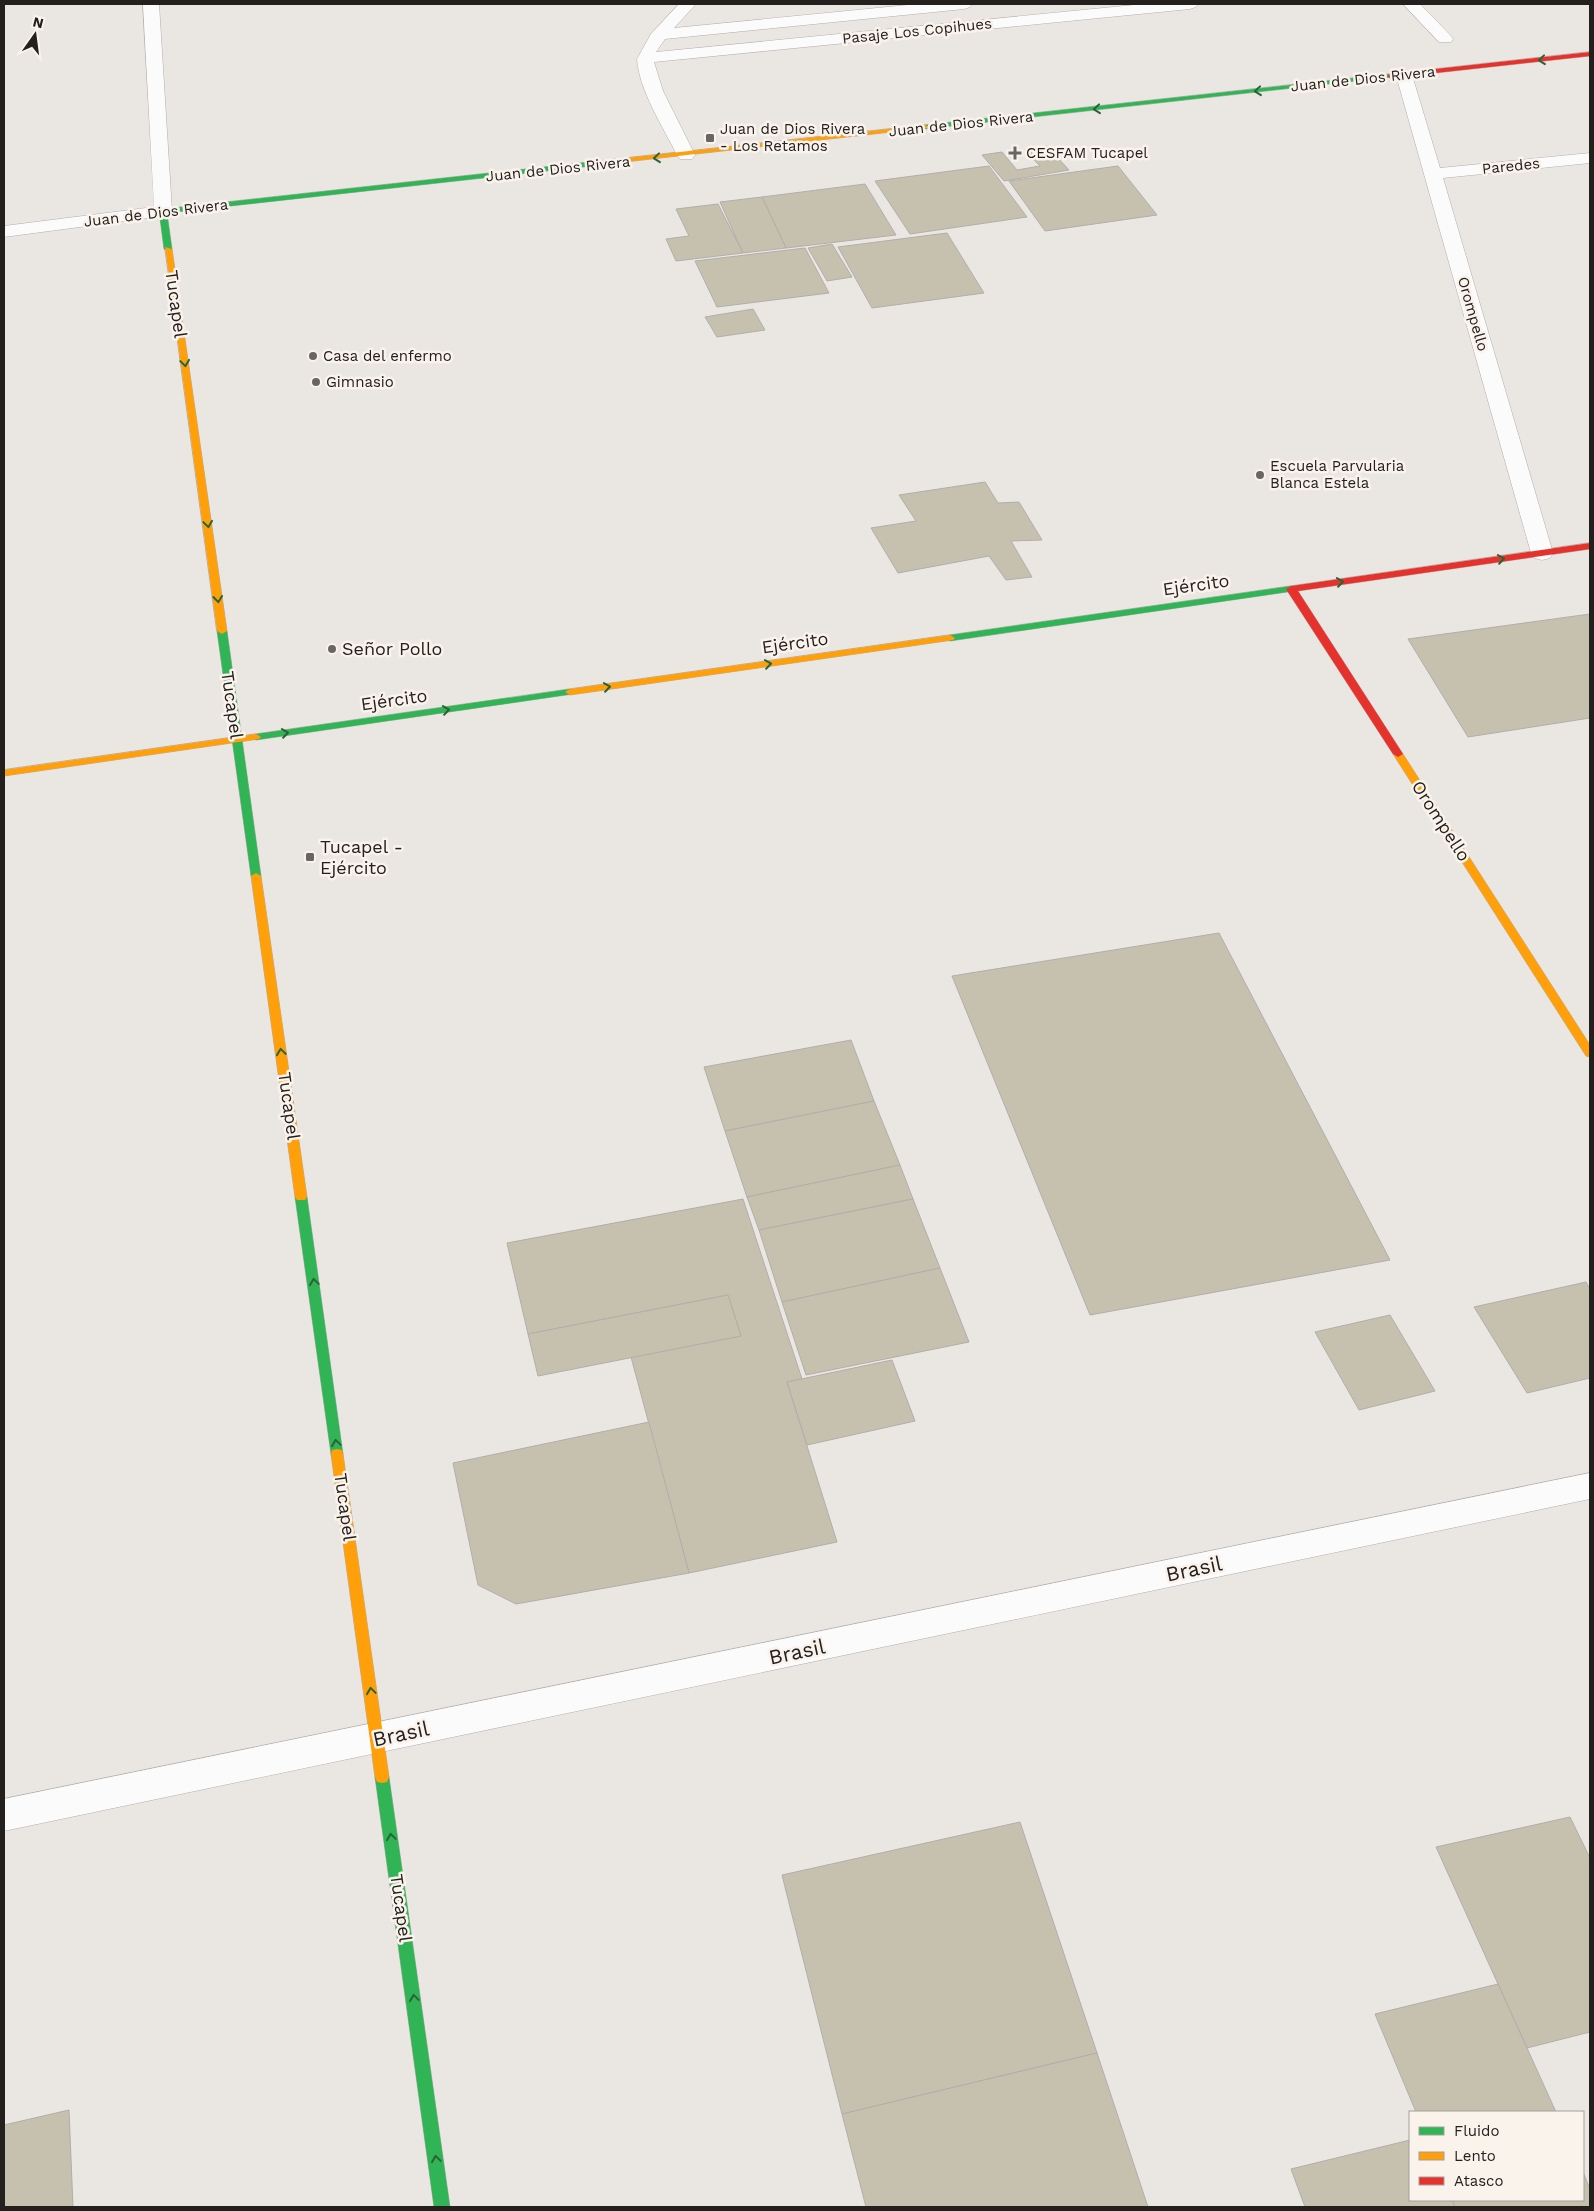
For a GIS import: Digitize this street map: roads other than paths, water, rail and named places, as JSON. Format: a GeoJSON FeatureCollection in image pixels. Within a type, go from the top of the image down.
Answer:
{"type":"FeatureCollection","features":[{"type":"Feature","properties":{"kind":"main road","name":"Juan de Dios Rivera"},"geometry":{"type":"LineString","coordinates":[[163,211],[686,155],[1590,54]]}},
{"type":"Feature","properties":{"kind":"main road","name":"Tucapel"},"geometry":{"type":"LineString","coordinates":[[163,211],[442,2207]]}},
{"type":"Feature","properties":{"kind":"main road","name":"Ejército"},"geometry":{"type":"LineString","coordinates":[[4,773],[1590,546]]}},
{"type":"Feature","properties":{"kind":"main road","name":"Orompello"},"geometry":{"type":"LineString","coordinates":[[1292,589],[1588,1047]]}},
{"type":"Feature","properties":{"kind":"street","name":"Tucapel"},"geometry":{"type":"LineString","coordinates":[[151,4],[163,211]]}},
{"type":"Feature","properties":{"kind":"street"},"geometry":{"type":"LineString","coordinates":[[686,155],[647,74],[645,58],[650,46],[688,4]]}},
{"type":"Feature","properties":{"kind":"street","name":"Pasaje Los Copihues"},"geometry":{"type":"LineString","coordinates":[[661,34],[964,4]]}},
{"type":"Feature","properties":{"kind":"street","name":"Pasaje Los Copihues"},"geometry":{"type":"LineString","coordinates":[[645,58],[1190,4]]}},
{"type":"Feature","properties":{"kind":"street"},"geometry":{"type":"LineString","coordinates":[[1411,4],[1445,39]]}},
{"type":"Feature","properties":{"kind":"street","name":"Orompello"},"geometry":{"type":"LineString","coordinates":[[1404,75],[1542,553]]}},
{"type":"Feature","properties":{"kind":"street","name":"Paredes"},"geometry":{"type":"LineString","coordinates":[[1432,174],[1590,158]]}},
{"type":"Feature","properties":{"kind":"street","name":"Juan de Dios Rivera"},"geometry":{"type":"LineString","coordinates":[[4,232],[163,211]]}},
{"type":"Feature","properties":{"kind":"street","name":"Brasil"},"geometry":{"type":"LineString","coordinates":[[4,1815],[1590,1486]]}},
{"type":"Feature","properties":{"kind":"place","name":"Juan de Dios Rivera - Los Retamos"},"geometry":{"type":"Point","coordinates":[710,138]}},
{"type":"Feature","properties":{"kind":"place","name":"CESFAM Tucapel"},"geometry":{"type":"Point","coordinates":[1015,153]}},
{"type":"Feature","properties":{"kind":"place","name":"Casa del enfermo"},"geometry":{"type":"Point","coordinates":[313,356]}},
{"type":"Feature","properties":{"kind":"place","name":"Gimnasio"},"geometry":{"type":"Point","coordinates":[316,382]}},
{"type":"Feature","properties":{"kind":"place","name":"Escuela Parvularia Blanca Estela"},"geometry":{"type":"Point","coordinates":[1260,475]}},
{"type":"Feature","properties":{"kind":"place","name":"Señor Pollo"},"geometry":{"type":"Point","coordinates":[332,649]}},
{"type":"Feature","properties":{"kind":"place","name":"Tucapel - Ejército"},"geometry":{"type":"Point","coordinates":[310,857]}}]}
